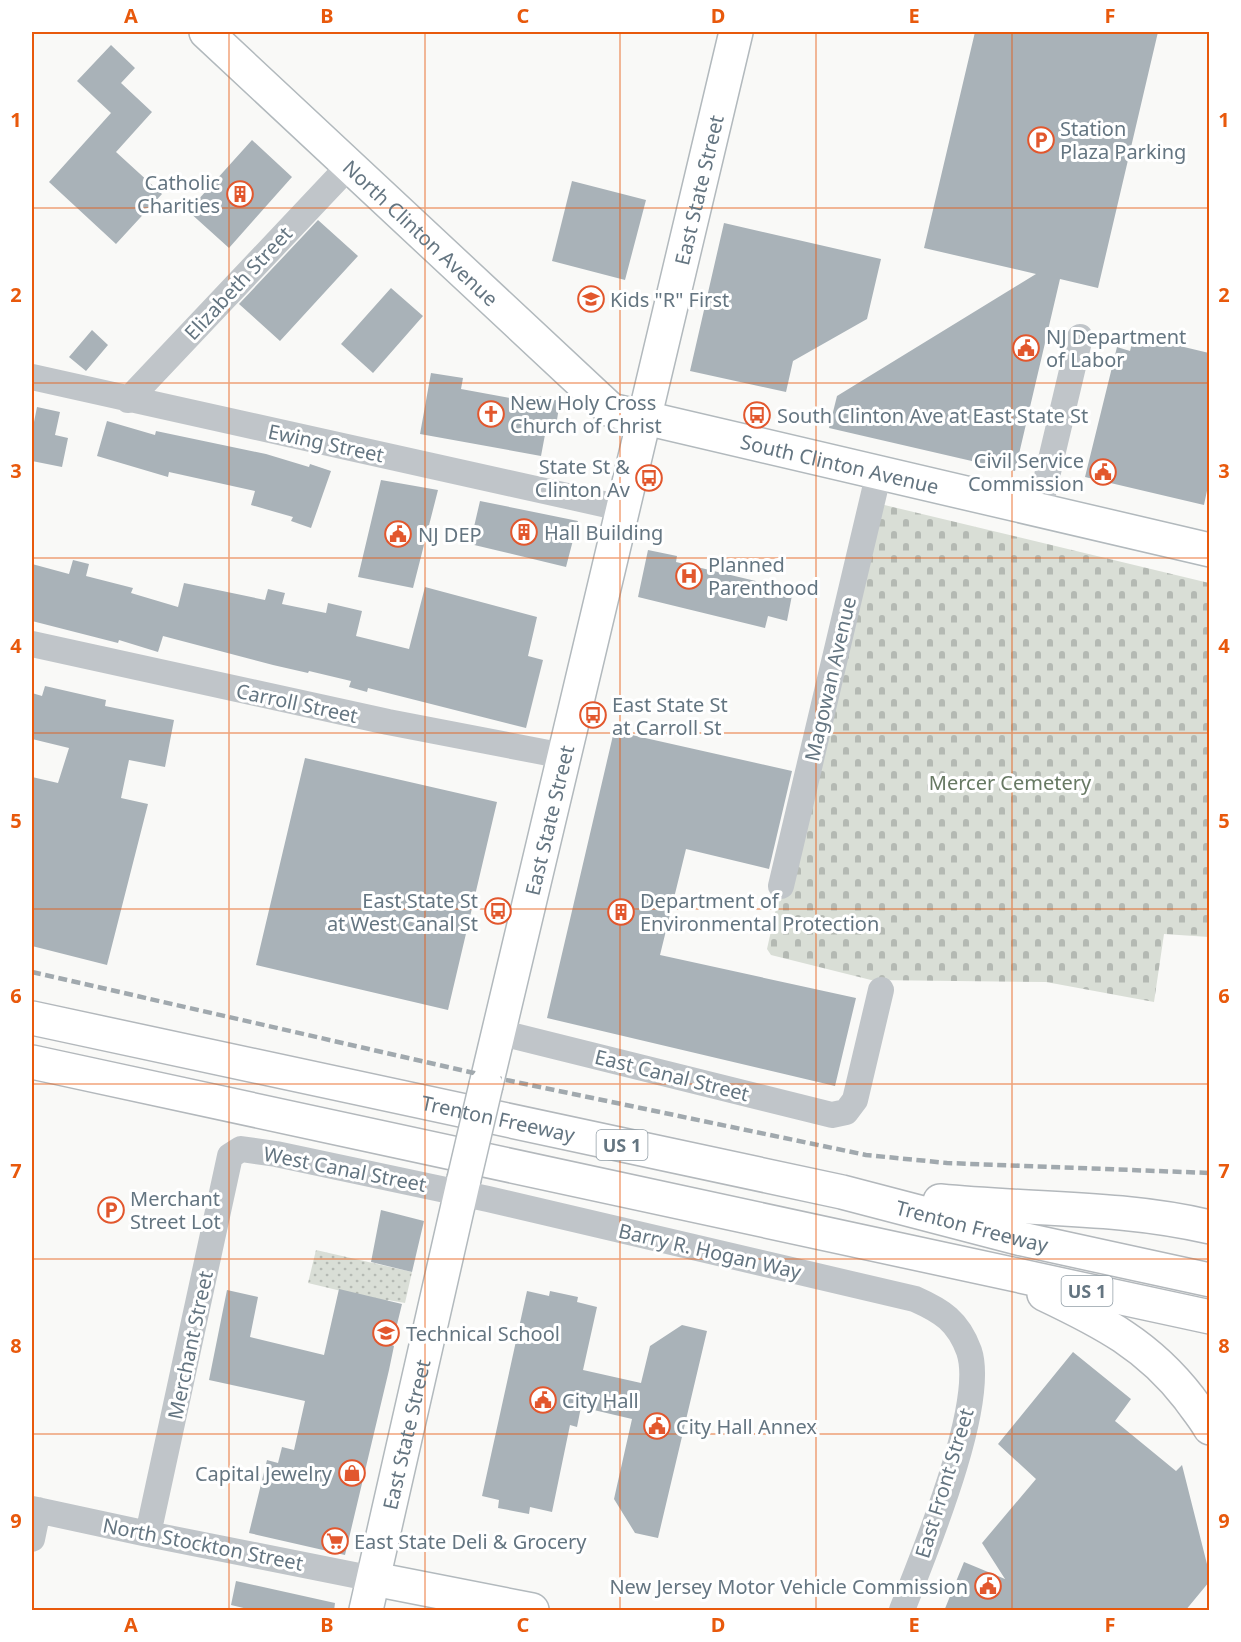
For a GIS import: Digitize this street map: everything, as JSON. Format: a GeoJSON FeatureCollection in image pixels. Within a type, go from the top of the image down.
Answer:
{"type":"FeatureCollection","features":[{"type":"Feature","properties":{"kind":"main road","name":"North Clinton Avenue"},"geometry":{"type":"LineString","coordinates":[[206,32],[611,410],[644,418]]}},
{"type":"Feature","properties":{"kind":"main road","name":"East State Street"},"geometry":{"type":"LineString","coordinates":[[366,1611],[498,1032],[736,32]]}},
{"type":"Feature","properties":{"kind":"main road","name":"South Clinton Avenue"},"geometry":{"type":"LineString","coordinates":[[644,418],[1209,550]]}},
{"type":"Feature","properties":{"kind":"main road","name":"Trenton Freeway"},"geometry":{"type":"LineString","coordinates":[[32,1018],[842,1192],[1022,1239],[1209,1280]]}},
{"type":"Feature","properties":{"kind":"main road","name":"Trenton Freeway"},"geometry":{"type":"LineString","coordinates":[[32,1062],[1209,1317]]}},
{"type":"Feature","properties":{"kind":"main road"},"geometry":{"type":"LineString","coordinates":[[842,1192],[967,1204],[1107,1210],[1162,1217],[1209,1227]]}},
{"type":"Feature","properties":{"kind":"main road"},"geometry":{"type":"LineString","coordinates":[[997,1271],[1119,1332],[1161,1366],[1205,1419],[1209,1428]]}},
{"type":"Feature","properties":{"kind":"main road"},"geometry":{"type":"LineString","coordinates":[[1178,1310],[1209,1325]]}},
{"type":"Feature","properties":{"kind":"main road"},"geometry":{"type":"LineString","coordinates":[[375,1579],[532,1611]]}},
{"type":"Feature","properties":{"kind":"street","name":"Elizabeth Street"},"geometry":{"type":"LineString","coordinates":[[128,400],[349,166]]}},
{"type":"Feature","properties":{"kind":"street"},"geometry":{"type":"LineString","coordinates":[[1040,510],[1080,337]]}},
{"type":"Feature","properties":{"kind":"street","name":"Ewing Street"},"geometry":{"type":"LineString","coordinates":[[32,377],[621,508]]}},
{"type":"Feature","properties":{"kind":"street","name":"Magowan Avenue"},"geometry":{"type":"LineString","coordinates":[[781,886],[879,472]]}},
{"type":"Feature","properties":{"kind":"street","name":"Carroll Street"},"geometry":{"type":"LineString","coordinates":[[32,644],[388,722],[564,756]]}},
{"type":"Feature","properties":{"kind":"street","name":"East Canal Street"},"geometry":{"type":"LineString","coordinates":[[498,1032],[832,1115],[846,1112],[855,1100],[880,990]]}},
{"type":"Feature","properties":{"kind":"street","name":"West Canal Street"},"geometry":{"type":"LineString","coordinates":[[230,1156],[241,1149],[463,1186]]}},
{"type":"Feature","properties":{"kind":"street","name":"Merchant Street"},"geometry":{"type":"LineString","coordinates":[[148,1534],[230,1156]]}},
{"type":"Feature","properties":{"kind":"street","name":"Barry R. Hogan Way"},"geometry":{"type":"LineString","coordinates":[[463,1186],[915,1299],[940,1311],[953,1322]]}},
{"type":"Feature","properties":{"kind":"street","name":"East Front Street"},"geometry":{"type":"LineString","coordinates":[[902,1611],[945,1494],[969,1406],[970,1354],[962,1335],[953,1322]]}},
{"type":"Feature","properties":{"kind":"street"},"geometry":{"type":"LineString","coordinates":[[32,1539],[35,1509]]}},
{"type":"Feature","properties":{"kind":"street","name":"North Stockton Street"},"geometry":{"type":"LineString","coordinates":[[35,1509],[375,1579]]}},
{"type":"Feature","properties":{"kind":"green space","name":"Mercer Cemetery"},"geometry":{"type":"Polygon","coordinates":[[[872,502],[1209,583],[1209,937],[1164,934],[1154,1002],[1046,982],[871,980],[771,955],[767,949],[872,502]]]}},
{"type":"Feature","properties":{"kind":"green space"},"geometry":{"type":"Polygon","coordinates":[[[316,1250],[412,1272],[405,1303],[388,1300],[387,1302],[308,1283],[316,1250]]]}},
{"type":"Feature","properties":{"kind":"building","name":"Station Plaza Parking"},"geometry":{"type":"Polygon","coordinates":[[[975,32],[1158,32],[1098,288],[1060,279],[1015,471],[829,428],[837,396],[1036,274],[924,248],[975,32]]]}},
{"type":"Feature","properties":{"kind":"building"},"geometry":{"type":"Polygon","coordinates":[[[111,45],[135,68],[121,83],[152,112],[116,152],[162,194],[116,244],[49,182],[111,113],[77,81],[111,45]]]}},
{"type":"Feature","properties":{"kind":"building","name":"Catholic Charities"},"geometry":{"type":"Polygon","coordinates":[[[252,140],[292,177],[229,248],[188,211],[252,140]]]}},
{"type":"Feature","properties":{"kind":"building"},"geometry":{"type":"Polygon","coordinates":[[[572,181],[646,200],[625,280],[552,261],[572,181]]]}},
{"type":"Feature","properties":{"kind":"building"},"geometry":{"type":"Polygon","coordinates":[[[318,220],[358,256],[280,341],[239,304],[318,220]]]}},
{"type":"Feature","properties":{"kind":"building"},"geometry":{"type":"Polygon","coordinates":[[[724,223],[881,259],[867,319],[793,361],[786,392],[690,371],[724,223]]]}},
{"type":"Feature","properties":{"kind":"building"},"geometry":{"type":"Polygon","coordinates":[[[391,288],[423,316],[373,373],[341,344],[391,288]]]}},
{"type":"Feature","properties":{"kind":"building"},"geometry":{"type":"Polygon","coordinates":[[[92,330],[108,345],[86,371],[69,357],[92,330]]]}},
{"type":"Feature","properties":{"kind":"building"},"geometry":{"type":"Polygon","coordinates":[[[1134,335],[1209,353],[1209,481],[1204,505],[1085,477],[1117,347],[1130,351],[1134,335]]]}},
{"type":"Feature","properties":{"kind":"building","name":"New Holy Cross Church of Christ"},"geometry":{"type":"Polygon","coordinates":[[[431,373],[463,378],[461,389],[537,403],[538,396],[560,401],[556,426],[547,424],[541,456],[420,434],[431,373]]]}},
{"type":"Feature","properties":{"kind":"building"},"geometry":{"type":"Polygon","coordinates":[[[37,407],[60,412],[55,435],[68,438],[62,467],[32,461],[32,432],[37,407]]]}},
{"type":"Feature","properties":{"kind":"building"},"geometry":{"type":"Polygon","coordinates":[[[107,421],[155,435],[156,431],[266,454],[309,467],[310,464],[331,471],[311,528],[291,521],[293,517],[251,505],[255,491],[169,472],[168,477],[97,456],[107,421]]]}},
{"type":"Feature","properties":{"kind":"building","name":"NJ DEP"},"geometry":{"type":"Polygon","coordinates":[[[381,480],[438,490],[413,588],[358,577],[381,480]]]}},
{"type":"Feature","properties":{"kind":"building","name":"Hall Building"},"geometry":{"type":"Polygon","coordinates":[[[480,501],[578,521],[566,567],[470,544],[480,501]]]}},
{"type":"Feature","properties":{"kind":"building","name":"Planned Parenthood"},"geometry":{"type":"Polygon","coordinates":[[[648,550],[677,556],[676,562],[793,590],[787,621],[768,616],[765,628],[638,597],[648,550]]]}},
{"type":"Feature","properties":{"kind":"building"},"geometry":{"type":"Polygon","coordinates":[[[73,560],[89,564],[86,576],[133,588],[131,593],[178,607],[184,583],[265,600],[268,589],[285,593],[282,604],[326,613],[328,603],[362,611],[356,636],[409,649],[425,587],[537,617],[528,656],[543,660],[526,728],[368,688],[367,692],[349,687],[351,681],[273,665],[163,636],[158,652],[119,640],[118,643],[32,621],[32,564],[69,574],[73,560]]]}},
{"type":"Feature","properties":{"kind":"building"},"geometry":{"type":"Polygon","coordinates":[[[45,686],[106,700],[105,706],[174,720],[165,767],[129,760],[121,798],[148,804],[107,965],[32,946],[32,777],[58,783],[69,748],[32,739],[32,693],[42,696],[45,686]]]}},
{"type":"Feature","properties":{"kind":"building","name":"Department of Environmental Protection"},"geometry":{"type":"Polygon","coordinates":[[[614,731],[792,771],[769,869],[686,849],[660,955],[856,998],[835,1086],[547,1018],[614,731]]]}},
{"type":"Feature","properties":{"kind":"building"},"geometry":{"type":"Polygon","coordinates":[[[305,758],[497,802],[448,1010],[256,965],[305,758]]]}},
{"type":"Feature","properties":{"kind":"building"},"geometry":{"type":"Polygon","coordinates":[[[381,1210],[424,1221],[412,1272],[371,1262],[381,1210]]]}},
{"type":"Feature","properties":{"kind":"building"},"geometry":{"type":"Polygon","coordinates":[[[339,1289],[402,1304],[392,1345],[394,1346],[389,1370],[345,1555],[249,1533],[267,1460],[278,1463],[282,1447],[294,1450],[305,1401],[209,1380],[227,1290],[258,1297],[250,1337],[324,1355],[339,1289]]]}},
{"type":"Feature","properties":{"kind":"building"},"geometry":{"type":"Polygon","coordinates":[[[527,1291],[549,1296],[550,1291],[578,1297],[577,1302],[597,1307],[583,1370],[641,1383],[650,1346],[682,1325],[707,1331],[658,1538],[635,1533],[614,1499],[632,1419],[581,1407],[577,1427],[570,1425],[552,1512],[530,1507],[529,1514],[498,1508],[499,1500],[482,1496],[527,1291]]]}},
{"type":"Feature","properties":{"kind":"building"},"geometry":{"type":"Polygon","coordinates":[[[1073,1352],[1131,1399],[1115,1421],[1176,1471],[1182,1465],[1209,1572],[1209,1582],[1185,1611],[944,1611],[964,1562],[1005,1579],[982,1543],[1036,1479],[998,1444],[1073,1352]]]}},
{"type":"Feature","properties":{"kind":"building"},"geometry":{"type":"Polygon","coordinates":[[[236,1581],[335,1603],[334,1611],[256,1611],[231,1605],[236,1581]]]}},
{"type":"Feature","properties":{"kind":"railway"},"geometry":{"type":"LineString","coordinates":[[32,972],[487,1076],[866,1155],[947,1163],[1210,1173]]}},
{"type":"Feature","properties":{"kind":"place","name":"Station Plaza Parking"},"geometry":{"type":"Point","coordinates":[1041,140]}},
{"type":"Feature","properties":{"kind":"place","name":"Catholic Charities"},"geometry":{"type":"Point","coordinates":[240,194]}},
{"type":"Feature","properties":{"kind":"place","name":"Kids \"R\" First"},"geometry":{"type":"Point","coordinates":[591,299]}},
{"type":"Feature","properties":{"kind":"place","name":"NJ Department of Labor"},"geometry":{"type":"Point","coordinates":[1026,348]}},
{"type":"Feature","properties":{"kind":"place","name":"New Holy Cross Church of Christ"},"geometry":{"type":"Point","coordinates":[491,414]}},
{"type":"Feature","properties":{"kind":"place","name":"South Clinton Ave at East State St"},"geometry":{"type":"Point","coordinates":[757,415]}},
{"type":"Feature","properties":{"kind":"place","name":"Civil Service Commission"},"geometry":{"type":"Point","coordinates":[1103,472]}},
{"type":"Feature","properties":{"kind":"place","name":"State St & Clinton Av"},"geometry":{"type":"Point","coordinates":[649,478]}},
{"type":"Feature","properties":{"kind":"place","name":"Hall Building"},"geometry":{"type":"Point","coordinates":[524,532]}},
{"type":"Feature","properties":{"kind":"place","name":"NJ DEP"},"geometry":{"type":"Point","coordinates":[398,534]}},
{"type":"Feature","properties":{"kind":"place","name":"Planned Parenthood"},"geometry":{"type":"Point","coordinates":[689,576]}},
{"type":"Feature","properties":{"kind":"place","name":"East State St at Carroll St"},"geometry":{"type":"Point","coordinates":[593,715]}},
{"type":"Feature","properties":{"kind":"place","name":"East State St at West Canal St"},"geometry":{"type":"Point","coordinates":[498,911]}},
{"type":"Feature","properties":{"kind":"place","name":"Department of Environmental Protection"},"geometry":{"type":"Point","coordinates":[621,912]}},
{"type":"Feature","properties":{"kind":"place","name":"Merchant Street Lot"},"geometry":{"type":"Point","coordinates":[111,1210]}},
{"type":"Feature","properties":{"kind":"place","name":"Technical School"},"geometry":{"type":"Point","coordinates":[386,1333]}},
{"type":"Feature","properties":{"kind":"place","name":"City Hall"},"geometry":{"type":"Point","coordinates":[543,1400]}},
{"type":"Feature","properties":{"kind":"place","name":"City Hall Annex"},"geometry":{"type":"Point","coordinates":[657,1426]}},
{"type":"Feature","properties":{"kind":"place","name":"Capital Jewelry"},"geometry":{"type":"Point","coordinates":[352,1473]}},
{"type":"Feature","properties":{"kind":"place","name":"East State Deli & Grocery"},"geometry":{"type":"Point","coordinates":[335,1541]}},
{"type":"Feature","properties":{"kind":"place","name":"New Jersey Motor Vehicle Commission"},"geometry":{"type":"Point","coordinates":[988,1586]}}]}
